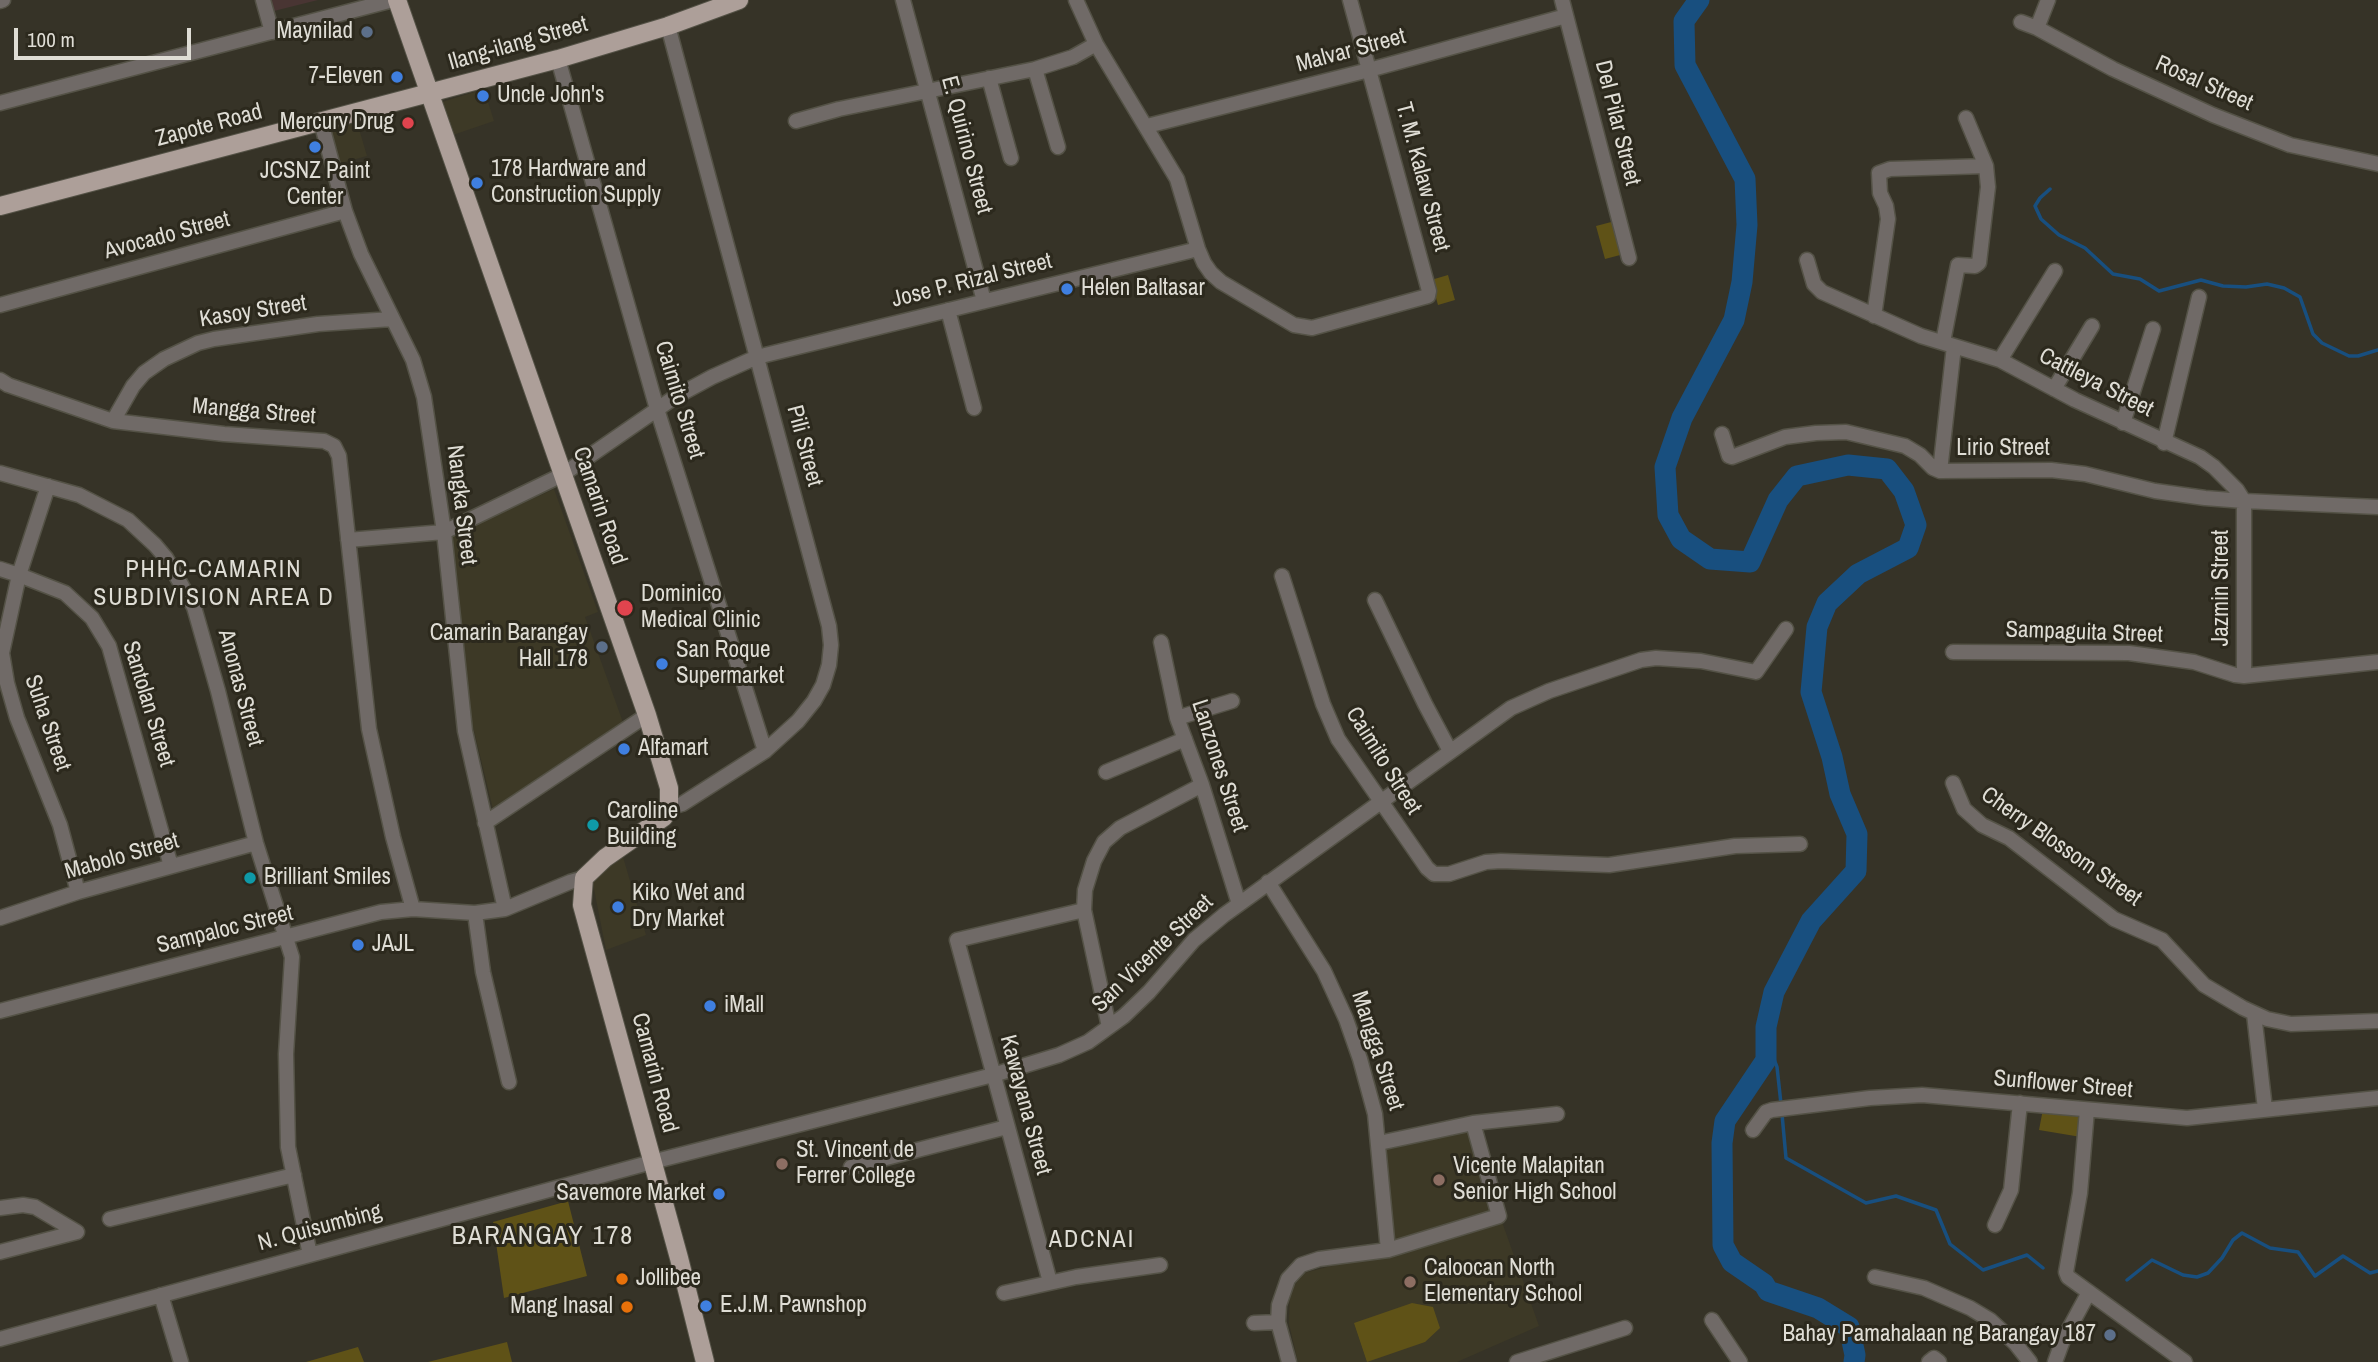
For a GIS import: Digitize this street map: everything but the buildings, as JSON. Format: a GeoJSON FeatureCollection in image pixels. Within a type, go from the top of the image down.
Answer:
{"type":"FeatureCollection","features":[{"type":"Feature","properties":{"kind":"main road","name":"Camarin Road"},"geometry":{"type":"LineString","coordinates":[[395,0],[647,715],[669,788],[669,808]]}},
{"type":"Feature","properties":{"kind":"main road","name":"Ilang-ilang Street"},"geometry":{"type":"LineString","coordinates":[[430,94],[668,26],[739,0]]}},
{"type":"Feature","properties":{"kind":"main road","name":"Zapote Road"},"geometry":{"type":"LineString","coordinates":[[0,206],[430,94]]}},
{"type":"Feature","properties":{"kind":"main road"},"geometry":{"type":"LineString","coordinates":[[584,878],[604,858],[656,824],[669,808]]}},
{"type":"Feature","properties":{"kind":"main road","name":"Camarin Road"},"geometry":{"type":"LineString","coordinates":[[584,878],[584,916],[705,1362]]}},
{"type":"Feature","properties":{"kind":"street"},"geometry":{"type":"LineString","coordinates":[[263,0],[272,32]]}},
{"type":"Feature","properties":{"kind":"street"},"geometry":{"type":"LineString","coordinates":[[0,103],[395,0]]}},
{"type":"Feature","properties":{"kind":"street","name":"E. Quirino Street"},"geometry":{"type":"LineString","coordinates":[[903,0],[984,301]]}},
{"type":"Feature","properties":{"kind":"street"},"geometry":{"type":"LineString","coordinates":[[1076,0],[1096,44],[1177,179],[1198,249]]}},
{"type":"Feature","properties":{"kind":"street","name":"T. M. Kalaw Street"},"geometry":{"type":"LineString","coordinates":[[1198,249],[1203,263],[1221,282],[1301,328],[1331,324],[1428,296],[1429,290],[1350,0]]}},
{"type":"Feature","properties":{"kind":"street","name":"Del Pilar Street"},"geometry":{"type":"LineString","coordinates":[[1562,0],[1629,258]]}},
{"type":"Feature","properties":{"kind":"street"},"geometry":{"type":"LineString","coordinates":[[2037,28],[2048,0]]}},
{"type":"Feature","properties":{"kind":"street","name":"Malvar Street"},"geometry":{"type":"LineString","coordinates":[[1147,126],[1369,70],[1566,16]]}},
{"type":"Feature","properties":{"kind":"street","name":"Rosal Street"},"geometry":{"type":"LineString","coordinates":[[2021,22],[2113,69],[2213,115],[2290,145],[2378,164]]}},
{"type":"Feature","properties":{"kind":"street","name":"Pili Street"},"geometry":{"type":"LineString","coordinates":[[668,26],[829,626],[831,645],[823,685],[798,722],[765,751],[682,804],[669,808]]}},
{"type":"Feature","properties":{"kind":"street"},"geometry":{"type":"LineString","coordinates":[[796,121],[839,108],[1035,69],[1073,57],[1096,44]]}},
{"type":"Feature","properties":{"kind":"street","name":"Caimito Street"},"geometry":{"type":"LineString","coordinates":[[558,59],[657,409],[765,751]]}},
{"type":"Feature","properties":{"kind":"street"},"geometry":{"type":"LineString","coordinates":[[1035,69],[1058,147]]}},
{"type":"Feature","properties":{"kind":"street"},"geometry":{"type":"LineString","coordinates":[[989,78],[1011,158]]}},
{"type":"Feature","properties":{"kind":"street"},"geometry":{"type":"LineString","coordinates":[[1940,471],[1948,344],[1958,265],[1975,266],[1979,263],[1988,187],[1986,166],[1966,118]]}},
{"type":"Feature","properties":{"kind":"street","name":"Nangka Street"},"geometry":{"type":"LineString","coordinates":[[321,122],[345,211],[361,254],[407,346],[420,380],[444,532],[465,731],[505,909]]}},
{"type":"Feature","properties":{"kind":"street"},"geometry":{"type":"LineString","coordinates":[[1874,316],[1888,219],[1880,193],[1879,173],[1891,169],[1986,166]]}},
{"type":"Feature","properties":{"kind":"street","name":"Avocado Street"},"geometry":{"type":"LineString","coordinates":[[0,305],[345,211]]}},
{"type":"Feature","properties":{"kind":"street","name":"Jose P. Rizal Street"},"geometry":{"type":"LineString","coordinates":[[444,532],[562,474],[657,409],[712,377],[757,357],[1198,249]]}},
{"type":"Feature","properties":{"kind":"street","name":"Cattleya Street"},"geometry":{"type":"LineString","coordinates":[[1807,260],[1814,284],[1822,292],[1921,336],[2000,360],[2164,443],[2200,457],[2238,490],[2244,501]]}},
{"type":"Feature","properties":{"kind":"street"},"geometry":{"type":"LineString","coordinates":[[2000,360],[2055,271]]}},
{"type":"Feature","properties":{"kind":"street"},"geometry":{"type":"LineString","coordinates":[[2164,443],[2199,297]]}},
{"type":"Feature","properties":{"kind":"street"},"geometry":{"type":"LineString","coordinates":[[948,310],[974,408]]}},
{"type":"Feature","properties":{"kind":"street","name":"Kasoy Street"},"geometry":{"type":"LineString","coordinates":[[113,421],[144,373],[164,359],[198,343],[214,338],[317,324],[392,319]]}},
{"type":"Feature","properties":{"kind":"street"},"geometry":{"type":"LineString","coordinates":[[2054,389],[2092,326]]}},
{"type":"Feature","properties":{"kind":"street"},"geometry":{"type":"LineString","coordinates":[[2123,423],[2153,329]]}},
{"type":"Feature","properties":{"kind":"street","name":"Mangga Street"},"geometry":{"type":"LineString","coordinates":[[0,380],[113,421],[324,441],[334,446],[339,456],[369,729],[413,909]]}},
{"type":"Feature","properties":{"kind":"street","name":"Lirio Street"},"geometry":{"type":"LineString","coordinates":[[1722,433],[1731,457],[1785,438],[1846,432],[1905,446],[1940,471],[2051,470],[2085,474],[2155,491],[2244,501]]}},
{"type":"Feature","properties":{"kind":"street","name":"Anonas Street"},"geometry":{"type":"LineString","coordinates":[[0,473],[79,495],[128,520],[155,545],[177,574],[194,607],[257,843],[292,957],[286,1054],[288,1147],[310,1255]]}},
{"type":"Feature","properties":{"kind":"street","name":"Suha Street"},"geometry":{"type":"LineString","coordinates":[[48,486],[19,575],[2,653],[17,718],[60,825],[78,892]]}},
{"type":"Feature","properties":{"kind":"street"},"geometry":{"type":"LineString","coordinates":[[2244,501],[2378,507]]}},
{"type":"Feature","properties":{"kind":"street","name":"Jazmin Street"},"geometry":{"type":"LineString","coordinates":[[2244,501],[2244,676]]}},
{"type":"Feature","properties":{"kind":"street"},"geometry":{"type":"LineString","coordinates":[[348,540],[444,532]]}},
{"type":"Feature","properties":{"kind":"street","name":"Santolan Street"},"geometry":{"type":"LineString","coordinates":[[0,569],[65,593],[92,618],[109,646],[171,866]]}},
{"type":"Feature","properties":{"kind":"street","name":"Caimito Street"},"geometry":{"type":"LineString","coordinates":[[1282,576],[1328,719],[1347,754],[1380,803],[1426,869],[1434,874],[1441,875],[1486,862],[1609,865],[1735,846],[1800,844]]}},
{"type":"Feature","properties":{"kind":"street"},"geometry":{"type":"LineString","coordinates":[[1375,600],[1450,751]]}},
{"type":"Feature","properties":{"kind":"street","name":"San Vicente Street"},"geometry":{"type":"LineString","coordinates":[[652,1161],[993,1075],[1067,1052],[1088,1042],[1142,999],[1194,940],[1239,904],[1511,708],[1530,698],[1641,660],[1671,658],[1701,661],[1756,672],[1786,629]]}},
{"type":"Feature","properties":{"kind":"street","name":"Lanzones Street"},"geometry":{"type":"LineString","coordinates":[[1161,642],[1177,718],[1202,785],[1239,904]]}},
{"type":"Feature","properties":{"kind":"street","name":"Sampaguita Street"},"geometry":{"type":"LineString","coordinates":[[1953,652],[2129,653],[2194,662],[2244,676],[2378,662]]}},
{"type":"Feature","properties":{"kind":"street"},"geometry":{"type":"LineString","coordinates":[[1177,718],[1232,701]]}},
{"type":"Feature","properties":{"kind":"street"},"geometry":{"type":"LineString","coordinates":[[485,824],[647,715]]}},
{"type":"Feature","properties":{"kind":"street"},"geometry":{"type":"LineString","coordinates":[[1106,772],[1185,739]]}},
{"type":"Feature","properties":{"kind":"street","name":"Cherry Blossom Street"},"geometry":{"type":"LineString","coordinates":[[1952,782],[1964,809],[1982,825],[2009,838],[2114,919],[2162,940],[2204,985],[2254,1014],[2298,1024],[2378,1021]]}},
{"type":"Feature","properties":{"kind":"street"},"geometry":{"type":"LineString","coordinates":[[1109,1027],[1084,910],[1085,890],[1094,861],[1104,842],[1120,828],[1202,785]]}},
{"type":"Feature","properties":{"kind":"street","name":"Mabolo Street"},"geometry":{"type":"LineString","coordinates":[[0,918],[78,892],[257,843]]}},
{"type":"Feature","properties":{"kind":"street","name":"Sampaloc Street"},"geometry":{"type":"LineString","coordinates":[[0,1012],[381,912],[413,909],[474,913],[505,909],[584,878]]}},
{"type":"Feature","properties":{"kind":"street","name":"Mangga Street"},"geometry":{"type":"LineString","coordinates":[[1268,882],[1310,946],[1337,996],[1369,1088],[1380,1143],[1388,1250]]}},
{"type":"Feature","properties":{"kind":"street","name":"Kawayana Street"},"geometry":{"type":"LineString","coordinates":[[1050,1282],[957,940],[1084,910]]}},
{"type":"Feature","properties":{"kind":"street"},"geometry":{"type":"LineString","coordinates":[[474,913],[484,972],[509,1082]]}},
{"type":"Feature","properties":{"kind":"street"},"geometry":{"type":"LineString","coordinates":[[2254,1014],[2265,1109]]}},
{"type":"Feature","properties":{"kind":"street","name":"Sunflower Street"},"geometry":{"type":"LineString","coordinates":[[1753,1130],[1766,1112],[1772,1110],[1870,1098],[1922,1095],[2187,1118],[2378,1098]]}},
{"type":"Feature","properties":{"kind":"street"},"geometry":{"type":"LineString","coordinates":[[1996,1225],[2011,1189],[2020,1103]]}},
{"type":"Feature","properties":{"kind":"street"},"geometry":{"type":"LineString","coordinates":[[2087,1110],[2080,1193],[2066,1272],[2069,1277],[2185,1362]]}},
{"type":"Feature","properties":{"kind":"street"},"geometry":{"type":"LineString","coordinates":[[1380,1143],[1473,1123],[1557,1114]]}},
{"type":"Feature","properties":{"kind":"street"},"geometry":{"type":"LineString","coordinates":[[1289,1362],[1278,1322],[1279,1305],[1288,1279],[1301,1265],[1320,1259],[1388,1250],[1499,1216],[1473,1123]]}},
{"type":"Feature","properties":{"kind":"street"},"geometry":{"type":"LineString","coordinates":[[851,1167],[1007,1126]]}},
{"type":"Feature","properties":{"kind":"street","name":"N. Quisumbing"},"geometry":{"type":"LineString","coordinates":[[0,1339],[652,1161]]}},
{"type":"Feature","properties":{"kind":"street"},"geometry":{"type":"LineString","coordinates":[[110,1219],[294,1175]]}},
{"type":"Feature","properties":{"kind":"street"},"geometry":{"type":"LineString","coordinates":[[0,1208],[23,1205],[35,1207],[77,1232],[0,1252]]}},
{"type":"Feature","properties":{"kind":"street"},"geometry":{"type":"LineString","coordinates":[[1004,1293],[1050,1282],[1160,1265]]}},
{"type":"Feature","properties":{"kind":"street"},"geometry":{"type":"LineString","coordinates":[[1875,1277],[1924,1288],[1970,1308],[1990,1320],[2015,1343],[2030,1362]]}},
{"type":"Feature","properties":{"kind":"street"},"geometry":{"type":"LineString","coordinates":[[2054,1362],[2089,1292]]}},
{"type":"Feature","properties":{"kind":"street"},"geometry":{"type":"LineString","coordinates":[[161,1295],[181,1362]]}},
{"type":"Feature","properties":{"kind":"street"},"geometry":{"type":"LineString","coordinates":[[1712,1320],[1740,1362]]}},
{"type":"Feature","properties":{"kind":"street"},"geometry":{"type":"LineString","coordinates":[[1254,1323],[1278,1322]]}},
{"type":"Feature","properties":{"kind":"street"},"geometry":{"type":"LineString","coordinates":[[1517,1362],[1625,1328]]}},
{"type":"Feature","properties":{"kind":"street"},"geometry":{"type":"LineString","coordinates":[[1929,1362],[1934,1358],[1939,1362]]}},
{"type":"Feature","properties":{"kind":"shaded area"},"geometry":{"type":"Polygon","coordinates":[[[265,0],[318,0],[270,12],[265,0]]]}},
{"type":"Feature","properties":{"kind":"shaded area"},"geometry":{"type":"Polygon","coordinates":[[[484,89],[494,121],[450,136],[439,103],[484,89]]]}},
{"type":"Feature","properties":{"kind":"shaded area"},"geometry":{"type":"Polygon","coordinates":[[[357,122],[367,156],[338,164],[328,130],[357,122]]]}},
{"type":"Feature","properties":{"kind":"shaded area"},"geometry":{"type":"Polygon","coordinates":[[[1615,221],[1624,254],[1605,259],[1596,226],[1615,221]]]}},
{"type":"Feature","properties":{"kind":"shaded area"},"geometry":{"type":"Polygon","coordinates":[[[1448,275],[1455,300],[1438,305],[1431,280],[1448,275]]]}},
{"type":"Feature","properties":{"kind":"shaded area"},"geometry":{"type":"Polygon","coordinates":[[[554,489],[598,612],[585,617],[624,725],[493,809],[465,694],[451,536],[554,489]]]}},
{"type":"Feature","properties":{"kind":"shaded area","name":"Kiko Wet and Dry Market"},"geometry":{"type":"Polygon","coordinates":[[[623,857],[646,935],[606,950],[592,879],[623,857]]]}},
{"type":"Feature","properties":{"kind":"shaded area"},"geometry":{"type":"Polygon","coordinates":[[[2043,1109],[2084,1116],[2081,1137],[2039,1130],[2043,1109]]]}},
{"type":"Feature","properties":{"kind":"shaded area","name":"Vicente Malapitan Senior High School"},"geometry":{"type":"Polygon","coordinates":[[[1472,1124],[1499,1211],[1394,1240],[1386,1148],[1472,1124]]]}},
{"type":"Feature","properties":{"kind":"shaded area"},"geometry":{"type":"Polygon","coordinates":[[[568,1201],[587,1276],[504,1298],[493,1222],[568,1201]]]}},
{"type":"Feature","properties":{"kind":"shaded area","name":"Caloocan North Elementary School"},"geometry":{"type":"Polygon","coordinates":[[[1501,1219],[1539,1326],[1457,1362],[1298,1362],[1289,1324],[1290,1291],[1304,1273],[1501,1219]]]}},
{"type":"Feature","properties":{"kind":"shaded area"},"geometry":{"type":"Polygon","coordinates":[[[1412,1303],[1433,1307],[1440,1328],[1425,1342],[1367,1362],[1354,1323],[1412,1303]]]}},
{"type":"Feature","properties":{"kind":"shaded area"},"geometry":{"type":"Polygon","coordinates":[[[507,1342],[512,1362],[428,1362],[507,1342]]]}},
{"type":"Feature","properties":{"kind":"shaded area"},"geometry":{"type":"Polygon","coordinates":[[[358,1347],[364,1362],[306,1362],[358,1347]]]}},
{"type":"Feature","properties":{"kind":"waterway"},"geometry":{"type":"LineString","coordinates":[[1699,0],[1684,21],[1685,65],[1745,179],[1747,225],[1742,282],[1734,320],[1682,418],[1665,467],[1668,515],[1681,539],[1710,559],[1750,562],[1778,500],[1797,476],[1848,465],[1887,469],[1904,491],[1916,525],[1908,548],[1858,574],[1827,603],[1817,627],[1811,692],[1832,757],[1840,794],[1857,834],[1856,871],[1811,921],[1774,992],[1766,1027],[1766,1060],[1725,1121],[1722,1143],[1723,1245],[1732,1262],[1764,1284],[1768,1291],[1818,1308],[1849,1327],[1854,1362]]}},
{"type":"Feature","properties":{"kind":"waterway"},"geometry":{"type":"LineString","coordinates":[[2050,189],[2035,206],[2041,219],[2059,235],[2085,248],[2113,274],[2140,279],[2159,291],[2201,280],[2223,286],[2267,284],[2284,288],[2300,297],[2313,334],[2322,343],[2349,356],[2378,350]]}},
{"type":"Feature","properties":{"kind":"waterway"},"geometry":{"type":"LineString","coordinates":[[1766,1037],[1777,1067],[1781,1104]]}},
{"type":"Feature","properties":{"kind":"waterway"},"geometry":{"type":"LineString","coordinates":[[1782,1114],[1786,1158],[1866,1203],[1896,1196],[1936,1210],[1950,1244],[1983,1270],[2027,1255],[2043,1268]]}},
{"type":"Feature","properties":{"kind":"waterway"},"geometry":{"type":"LineString","coordinates":[[2127,1280],[2152,1260],[2183,1275],[2197,1277],[2208,1273],[2222,1258],[2233,1240],[2242,1233],[2270,1248],[2298,1252],[2315,1276],[2343,1256],[2370,1273],[2378,1271]]}},
{"type":"Feature","properties":{"kind":"place","name":"Maynilad"},"geometry":{"type":"Point","coordinates":[367,32]}},
{"type":"Feature","properties":{"kind":"place","name":"7-Eleven"},"geometry":{"type":"Point","coordinates":[397,77]}},
{"type":"Feature","properties":{"kind":"place","name":"Uncle John's"},"geometry":{"type":"Point","coordinates":[483,96]}},
{"type":"Feature","properties":{"kind":"place","name":"Mercury Drug"},"geometry":{"type":"Point","coordinates":[408,123]}},
{"type":"Feature","properties":{"kind":"place","name":"JCSNZ Paint Center"},"geometry":{"type":"Point","coordinates":[315,147]}},
{"type":"Feature","properties":{"kind":"place","name":"178 Hardware and Construction Supply"},"geometry":{"type":"Point","coordinates":[477,183]}},
{"type":"Feature","properties":{"kind":"place","name":"Helen Baltasar"},"geometry":{"type":"Point","coordinates":[1067,289]}},
{"type":"Feature","properties":{"kind":"place","name":"Dominico Medical Clinic"},"geometry":{"type":"Point","coordinates":[625,608]}},
{"type":"Feature","properties":{"kind":"place","name":"Camarin Barangay Hall 178"},"geometry":{"type":"Point","coordinates":[602,647]}},
{"type":"Feature","properties":{"kind":"place","name":"San Roque Supermarket"},"geometry":{"type":"Point","coordinates":[662,664]}},
{"type":"Feature","properties":{"kind":"place","name":"Alfamart"},"geometry":{"type":"Point","coordinates":[624,749]}},
{"type":"Feature","properties":{"kind":"place","name":"Caroline Building"},"geometry":{"type":"Point","coordinates":[593,825]}},
{"type":"Feature","properties":{"kind":"place","name":"Brilliant Smiles"},"geometry":{"type":"Point","coordinates":[250,878]}},
{"type":"Feature","properties":{"kind":"place","name":"Kiko Wet and Dry Market"},"geometry":{"type":"Point","coordinates":[618,907]}},
{"type":"Feature","properties":{"kind":"place","name":"JAJL"},"geometry":{"type":"Point","coordinates":[358,945]}},
{"type":"Feature","properties":{"kind":"place","name":"iMall"},"geometry":{"type":"Point","coordinates":[710,1006]}},
{"type":"Feature","properties":{"kind":"place","name":"St. Vincent de Ferrer College"},"geometry":{"type":"Point","coordinates":[782,1164]}},
{"type":"Feature","properties":{"kind":"place","name":"Vicente Malapitan Senior High School"},"geometry":{"type":"Point","coordinates":[1439,1180]}},
{"type":"Feature","properties":{"kind":"place","name":"Savemore Market"},"geometry":{"type":"Point","coordinates":[719,1194]}},
{"type":"Feature","properties":{"kind":"place","name":"Jollibee"},"geometry":{"type":"Point","coordinates":[622,1279]}},
{"type":"Feature","properties":{"kind":"place","name":"Caloocan North Elementary School"},"geometry":{"type":"Point","coordinates":[1410,1282]}},
{"type":"Feature","properties":{"kind":"place","name":"E.J.M. Pawnshop"},"geometry":{"type":"Point","coordinates":[706,1306]}},
{"type":"Feature","properties":{"kind":"place","name":"Mang Inasal"},"geometry":{"type":"Point","coordinates":[627,1307]}},
{"type":"Feature","properties":{"kind":"place","name":"Bahay Pamahalaan ng Barangay 187"},"geometry":{"type":"Point","coordinates":[2110,1335]}},
{"type":"Feature","properties":{"kind":"district","name":"PHHC-CAMARIN SUBDIVISION AREA D"},"geometry":{"type":"Point","coordinates":[214,585]}},
{"type":"Feature","properties":{"kind":"district","name":"BARANGAY 178"},"geometry":{"type":"Point","coordinates":[543,1237]}},
{"type":"Feature","properties":{"kind":"district","name":"ADCNAI"},"geometry":{"type":"Point","coordinates":[1092,1241]}}]}
